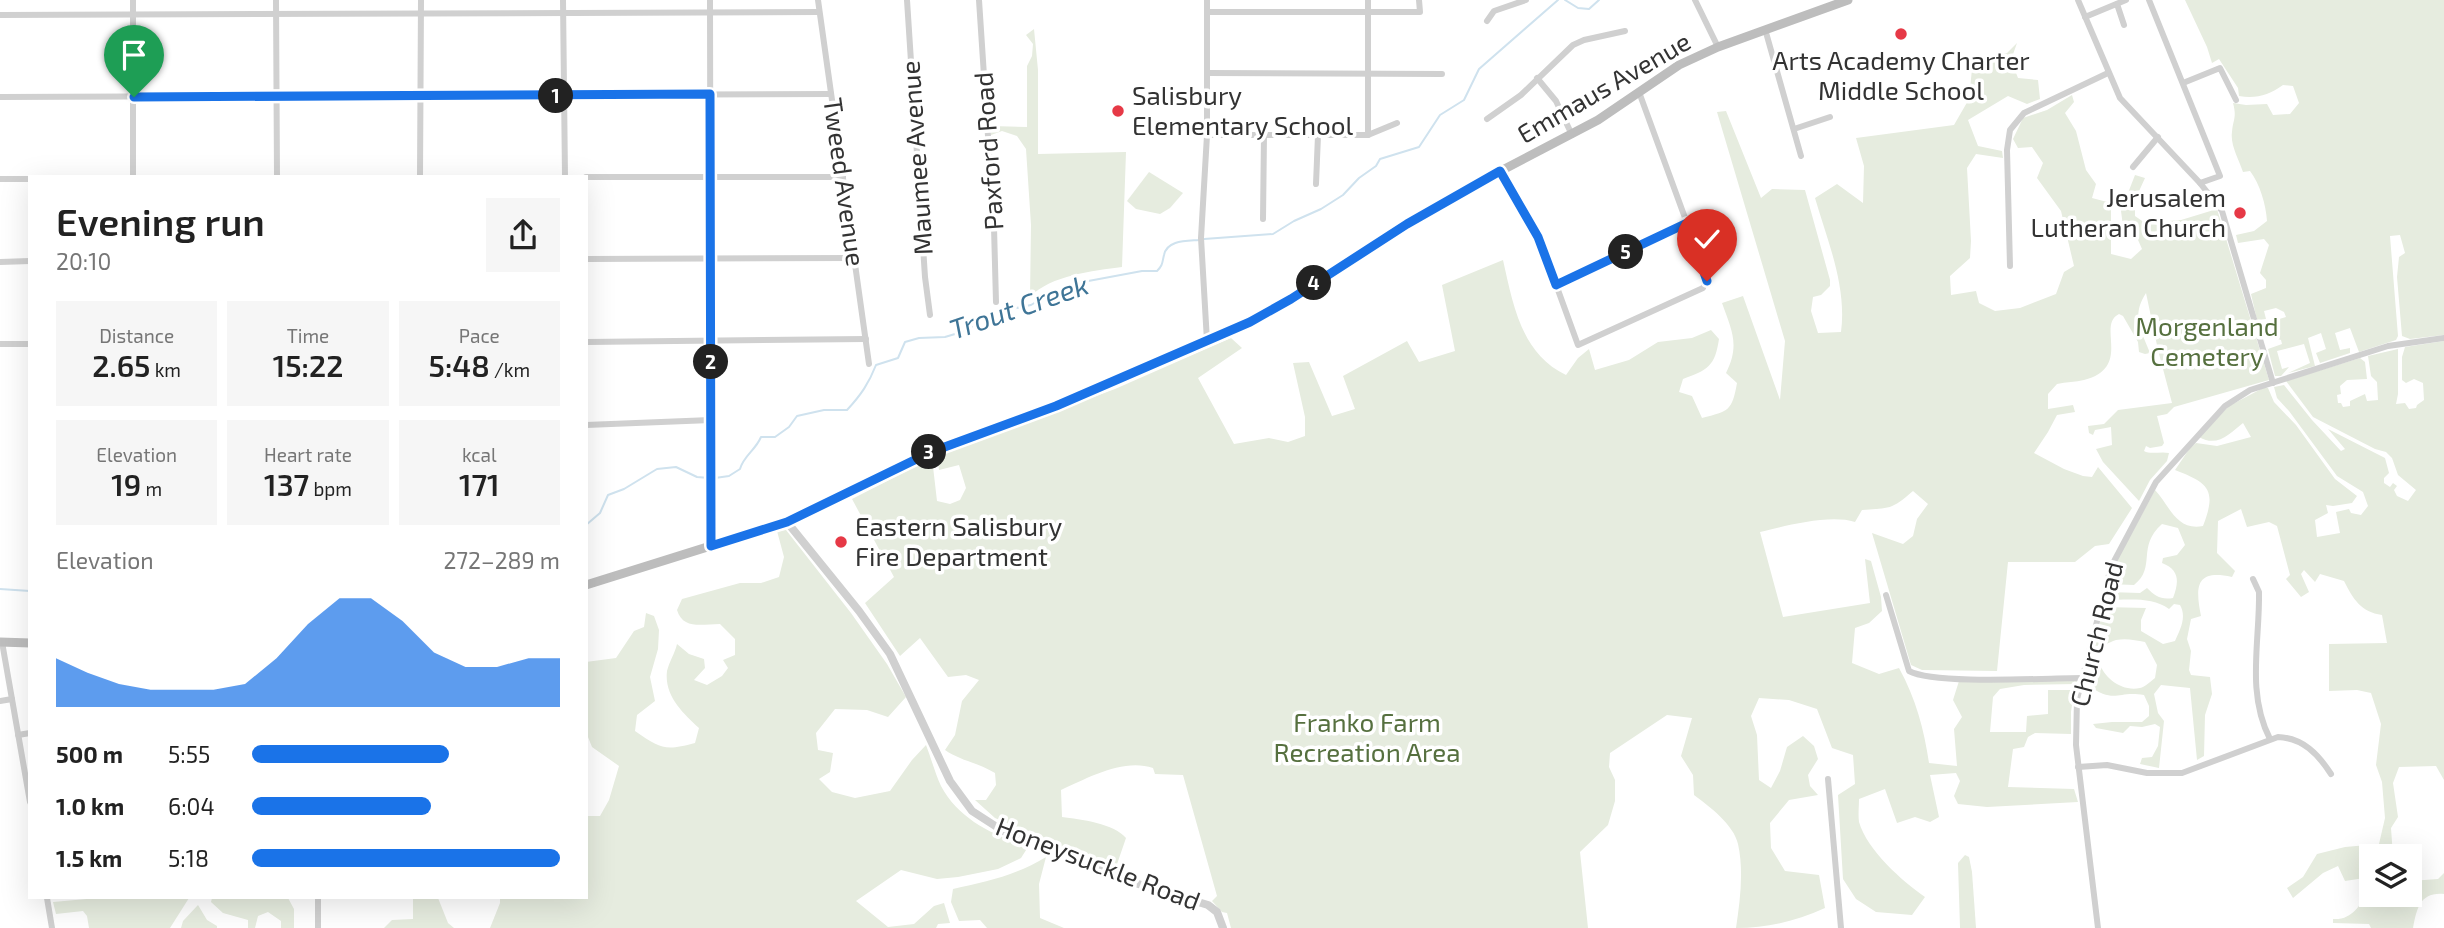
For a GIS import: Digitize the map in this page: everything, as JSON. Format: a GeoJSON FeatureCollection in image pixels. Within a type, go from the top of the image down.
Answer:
{"type":"FeatureCollection","features":[{"type":"Feature","properties":{"kind":"main road","name":"Emmaus Avenue"},"geometry":{"type":"LineString","coordinates":[[588,584],[787,522],[931,452],[1056,406],[1250,322],[1275,309],[1396,230],[1598,120],[1679,65],[1718,47],[1847,0]]}},
{"type":"Feature","properties":{"kind":"main road"},"geometry":{"type":"LineString","coordinates":[[1,642],[28,643]]}},
{"type":"Feature","properties":{"kind":"street"},"geometry":{"type":"LineString","coordinates":[[133,0],[133,175]]}},
{"type":"Feature","properties":{"kind":"street"},"geometry":{"type":"LineString","coordinates":[[276,0],[277,175]]}},
{"type":"Feature","properties":{"kind":"street"},"geometry":{"type":"LineString","coordinates":[[420,175],[421,0]]}},
{"type":"Feature","properties":{"kind":"street"},"geometry":{"type":"LineString","coordinates":[[563,0],[565,175]]}},
{"type":"Feature","properties":{"kind":"street"},"geometry":{"type":"LineString","coordinates":[[710,0],[711,546]]}},
{"type":"Feature","properties":{"kind":"street","name":"Tweed Avenue"},"geometry":{"type":"LineString","coordinates":[[818,0],[869,364]]}},
{"type":"Feature","properties":{"kind":"street","name":"Maumee Avenue"},"geometry":{"type":"LineString","coordinates":[[907,0],[925,277],[930,315]]}},
{"type":"Feature","properties":{"kind":"street","name":"Paxford Road"},"geometry":{"type":"LineString","coordinates":[[979,0],[994,227],[996,302]]}},
{"type":"Feature","properties":{"kind":"street"},"geometry":{"type":"LineString","coordinates":[[1207,0],[1207,135],[1201,240],[1207,341]]}},
{"type":"Feature","properties":{"kind":"street"},"geometry":{"type":"LineString","coordinates":[[1368,0],[1368,135]]}},
{"type":"Feature","properties":{"kind":"street"},"geometry":{"type":"LineString","coordinates":[[1207,12],[1420,12],[1419,0]]}},
{"type":"Feature","properties":{"kind":"street"},"geometry":{"type":"LineString","coordinates":[[1487,21],[1493,11],[1526,0]]}},
{"type":"Feature","properties":{"kind":"street"},"geometry":{"type":"LineString","coordinates":[[1695,0],[1718,47]]}},
{"type":"Feature","properties":{"kind":"street"},"geometry":{"type":"LineString","coordinates":[[2078,0],[2108,73],[2126,107],[2200,183],[2216,202],[2225,219],[2273,383]]}},
{"type":"Feature","properties":{"kind":"street"},"geometry":{"type":"LineString","coordinates":[[2085,17],[2126,0]]}},
{"type":"Feature","properties":{"kind":"street"},"geometry":{"type":"LineString","coordinates":[[2149,0],[2220,176],[2200,183]]}},
{"type":"Feature","properties":{"kind":"street"},"geometry":{"type":"LineString","coordinates":[[2117,4],[2124,25]]}},
{"type":"Feature","properties":{"kind":"street"},"geometry":{"type":"LineString","coordinates":[[0,15],[819,12]]}},
{"type":"Feature","properties":{"kind":"street"},"geometry":{"type":"LineString","coordinates":[[1765,29],[1801,156]]}},
{"type":"Feature","properties":{"kind":"street"},"geometry":{"type":"LineString","coordinates":[[1488,118],[1521,95],[1576,43],[1625,31]]}},
{"type":"Feature","properties":{"kind":"street"},"geometry":{"type":"LineString","coordinates":[[2183,83],[2220,68],[2236,100]]}},
{"type":"Feature","properties":{"kind":"street"},"geometry":{"type":"LineString","coordinates":[[1207,73],[1442,74]]}},
{"type":"Feature","properties":{"kind":"street"},"geometry":{"type":"LineString","coordinates":[[2010,266],[2007,150],[2010,130],[2024,113],[2108,73]]}},
{"type":"Feature","properties":{"kind":"street"},"geometry":{"type":"LineString","coordinates":[[1537,78],[1556,102],[1572,135]]}},
{"type":"Feature","properties":{"kind":"street"},"geometry":{"type":"LineString","coordinates":[[1500,171],[1538,237],[1578,345],[1703,288],[1707,278],[1639,92]]}},
{"type":"Feature","properties":{"kind":"street"},"geometry":{"type":"LineString","coordinates":[[0,97],[831,94]]}},
{"type":"Feature","properties":{"kind":"street"},"geometry":{"type":"LineString","coordinates":[[1794,129],[1830,117]]}},
{"type":"Feature","properties":{"kind":"street"},"geometry":{"type":"LineString","coordinates":[[1207,135],[1368,135],[1397,123]]}},
{"type":"Feature","properties":{"kind":"street"},"geometry":{"type":"LineString","coordinates":[[1263,219],[1264,135]]}},
{"type":"Feature","properties":{"kind":"street"},"geometry":{"type":"LineString","coordinates":[[1316,184],[1318,135]]}},
{"type":"Feature","properties":{"kind":"street"},"geometry":{"type":"LineString","coordinates":[[2133,167],[2158,137]]}},
{"type":"Feature","properties":{"kind":"street"},"geometry":{"type":"LineString","coordinates":[[588,177],[843,177]]}},
{"type":"Feature","properties":{"kind":"street"},"geometry":{"type":"LineString","coordinates":[[0,179],[28,179]]}},
{"type":"Feature","properties":{"kind":"street"},"geometry":{"type":"LineString","coordinates":[[1556,285],[1687,223]]}},
{"type":"Feature","properties":{"kind":"street"},"geometry":{"type":"LineString","coordinates":[[588,259],[854,258]]}},
{"type":"Feature","properties":{"kind":"street"},"geometry":{"type":"LineString","coordinates":[[0,262],[28,261]]}},
{"type":"Feature","properties":{"kind":"street","name":"Church Road"},"geometry":{"type":"LineString","coordinates":[[2098,928],[2078,767],[2075,725],[2077,699],[2111,567],[2151,489],[2225,406],[2250,390],[2388,346],[2444,338]]}},
{"type":"Feature","properties":{"kind":"street"},"geometry":{"type":"LineString","coordinates":[[588,342],[866,339]]}},
{"type":"Feature","properties":{"kind":"street"},"geometry":{"type":"LineString","coordinates":[[0,344],[28,344]]}},
{"type":"Feature","properties":{"kind":"street"},"geometry":{"type":"LineString","coordinates":[[588,425],[712,420]]}},
{"type":"Feature","properties":{"kind":"street","name":"Honeysuckle Road"},"geometry":{"type":"LineString","coordinates":[[787,522],[890,654],[950,780],[972,811],[1003,831],[1135,883],[1208,905],[1217,912],[1223,928]]}},
{"type":"Feature","properties":{"kind":"street"},"geometry":{"type":"LineString","coordinates":[[2253,579],[2259,598],[2255,688],[2259,712],[2270,739]]}},
{"type":"Feature","properties":{"kind":"street"},"geometry":{"type":"LineString","coordinates":[[1886,595],[1909,670],[1918,676],[2082,678]]}},
{"type":"Feature","properties":{"kind":"street"},"geometry":{"type":"LineString","coordinates":[[1,642],[28,791]]}},
{"type":"Feature","properties":{"kind":"street"},"geometry":{"type":"LineString","coordinates":[[0,701],[12,699]]}},
{"type":"Feature","properties":{"kind":"street"},"geometry":{"type":"LineString","coordinates":[[18,735],[28,733]]}},
{"type":"Feature","properties":{"kind":"street"},"geometry":{"type":"LineString","coordinates":[[2078,767],[2107,765],[2156,774],[2182,773],[2270,739],[2286,737],[2301,742],[2331,774]]}},
{"type":"Feature","properties":{"kind":"street"},"geometry":{"type":"LineString","coordinates":[[1828,779],[1841,928]]}},
{"type":"Feature","properties":{"kind":"street"},"geometry":{"type":"LineString","coordinates":[[47,899],[52,928]]}},
{"type":"Feature","properties":{"kind":"street"},"geometry":{"type":"LineString","coordinates":[[318,899],[318,928]]}},
{"type":"Feature","properties":{"kind":"green space"},"geometry":{"type":"Polygon","coordinates":[[[2185,0],[2444,0],[2444,335],[2410,339],[2402,336],[2397,277],[2399,257],[2405,253],[2400,235],[2390,236],[2398,336],[2396,340],[2359,352],[2350,328],[2335,333],[2340,350],[2350,348],[2350,353],[2320,363],[2316,353],[2326,349],[2321,333],[2308,338],[2315,366],[2288,373],[2310,363],[2304,344],[2277,351],[2282,369],[2289,367],[2281,376],[2275,376],[2268,349],[2282,344],[2281,340],[2275,338],[2278,333],[2275,324],[2261,330],[2259,325],[2286,317],[2284,312],[2276,308],[2264,311],[2266,319],[2257,320],[2251,294],[2266,288],[2266,280],[2260,273],[2269,245],[2264,239],[2238,243],[2236,235],[2254,231],[2267,221],[2257,182],[2250,171],[2243,172],[2234,147],[2233,103],[2267,104],[2273,115],[2290,114],[2299,103],[2293,86],[2283,85],[2257,96],[2239,96],[2238,88],[2219,59],[2212,63],[2185,0]]]}},
{"type":"Feature","properties":{"kind":"green space"},"geometry":{"type":"Polygon","coordinates":[[[1034,29],[1038,70],[1038,154],[1126,152],[1122,267],[1061,279],[1030,297],[1031,225],[1026,149],[1017,136],[1002,131],[991,135],[991,126],[1027,127],[1027,66],[1032,56],[1033,44],[1026,35],[1034,29]]]}},
{"type":"Feature","properties":{"kind":"green space"},"geometry":{"type":"Polygon","coordinates":[[[2017,43],[2011,60],[2018,78],[2038,80],[2040,99],[2027,104],[2008,96],[1968,120],[1978,146],[2002,151],[2003,158],[1976,154],[1967,168],[1970,258],[1950,276],[1951,295],[1976,291],[1979,303],[1995,311],[2020,308],[2056,294],[2064,272],[2074,266],[2061,211],[2037,178],[2043,163],[2032,147],[2018,148],[2013,139],[2023,118],[2047,110],[2072,95],[2074,102],[2065,113],[2076,131],[2086,170],[2096,184],[2092,198],[2111,203],[2111,254],[2131,259],[2142,249],[2135,233],[2123,226],[2121,211],[2135,175],[2145,178],[2135,200],[2135,216],[2145,223],[2181,220],[2217,209],[2269,380],[2174,407],[2167,414],[2157,416],[2164,443],[2162,446],[2150,448],[2146,446],[2144,451],[2169,453],[2167,461],[2150,480],[2139,501],[2103,462],[2096,449],[2112,445],[2111,427],[2095,430],[2093,435],[2089,433],[2088,426],[2104,424],[2118,410],[2172,403],[2146,293],[2138,316],[2150,353],[2139,352],[2138,342],[2123,316],[2119,314],[2113,319],[2111,356],[2107,366],[2099,374],[2084,380],[2057,384],[2048,394],[2048,409],[2073,405],[2075,412],[2057,415],[2034,453],[2083,476],[2092,477],[2098,467],[2132,508],[2109,544],[2095,546],[2075,562],[2008,562],[1997,671],[1922,670],[1911,665],[1872,533],[1903,544],[1913,536],[1917,519],[1928,504],[1913,491],[1890,507],[1862,510],[1855,522],[1820,520],[1760,532],[1783,617],[1870,603],[1865,559],[1871,561],[1882,611],[1869,623],[1855,628],[1852,663],[1879,674],[1899,668],[1918,714],[1929,763],[1957,766],[1954,729],[1962,717],[1953,700],[1959,681],[2077,681],[2076,684],[2024,685],[2000,689],[1993,697],[1990,732],[2026,732],[2027,716],[2048,714],[2048,690],[2074,690],[2071,734],[2035,733],[2028,737],[2024,747],[2013,749],[2008,787],[2074,789],[2078,802],[1987,807],[1958,804],[1954,796],[1960,781],[1956,773],[1930,775],[1939,817],[1930,822],[1915,817],[1897,823],[1885,789],[1859,799],[1859,822],[1869,843],[1896,874],[1925,897],[1912,915],[1876,912],[1856,899],[1843,879],[1838,795],[1855,784],[1853,755],[1832,748],[1817,709],[1789,700],[1759,698],[1751,716],[1757,735],[1759,780],[1771,788],[1780,771],[1787,747],[1803,736],[1814,746],[1818,759],[1808,775],[1810,786],[1818,795],[1789,800],[1770,823],[1771,848],[1785,871],[1819,875],[1825,908],[1782,923],[1736,928],[1741,875],[1736,837],[1713,810],[1694,795],[1693,775],[1681,756],[1692,718],[1667,715],[1610,753],[1609,767],[1615,780],[1615,801],[1608,825],[1580,852],[1588,928],[1231,928],[1227,913],[1222,912],[1212,901],[1217,896],[1183,775],[1155,774],[1153,768],[1142,766],[1118,767],[1061,790],[1062,817],[1106,826],[1126,838],[1115,870],[995,818],[975,800],[986,800],[996,785],[995,773],[945,750],[955,735],[962,701],[979,680],[966,675],[948,677],[920,638],[900,656],[865,603],[894,577],[852,499],[932,458],[937,501],[950,504],[960,500],[966,488],[959,465],[939,470],[937,455],[1115,389],[1231,338],[1242,348],[1198,378],[1234,444],[1269,438],[1288,442],[1305,436],[1305,417],[1293,363],[1309,362],[1332,416],[1355,409],[1343,376],[1407,341],[1419,362],[1455,351],[1442,285],[1503,260],[1515,310],[1529,341],[1551,366],[1566,375],[1578,358],[1589,349],[1595,370],[1629,360],[1658,342],[1692,338],[1711,330],[1719,339],[1712,361],[1704,370],[1683,379],[1679,392],[1692,396],[1702,418],[1718,414],[1731,405],[1737,383],[1726,373],[1734,346],[1722,303],[1743,296],[1780,400],[1785,341],[1717,112],[1726,111],[1761,198],[1772,189],[1805,190],[1830,280],[1830,286],[1821,295],[1813,297],[1811,311],[1818,333],[1841,332],[1839,281],[1815,198],[1837,184],[1863,203],[1864,166],[1856,138],[1954,125],[1969,99],[1973,59],[2007,53],[2017,43]]]}},
{"type":"Feature","properties":{"kind":"green space"},"geometry":{"type":"Polygon","coordinates":[[[1149,172],[1183,193],[1170,208],[1160,214],[1136,209],[1127,201],[1149,172]]]}},
{"type":"Feature","properties":{"kind":"green space"},"geometry":{"type":"Polygon","coordinates":[[[2444,341],[2444,780],[2436,766],[2399,767],[2393,783],[2398,817],[2391,828],[2392,844],[2379,844],[2385,818],[2382,782],[2376,765],[2381,724],[2371,693],[2357,690],[2329,691],[2329,644],[2387,643],[2382,615],[2368,611],[2358,604],[2344,581],[2320,574],[2315,582],[2304,570],[2301,574],[2309,592],[2301,597],[2286,579],[2290,575],[2277,526],[2269,522],[2247,527],[2241,509],[2218,521],[2217,553],[2235,571],[2232,577],[2211,576],[2201,582],[2198,596],[2201,616],[2191,619],[2187,639],[2191,651],[2191,675],[2210,677],[2212,694],[2205,715],[2204,756],[2197,760],[2190,688],[2161,685],[2154,694],[2158,713],[2164,721],[2159,768],[2140,764],[2142,758],[2152,757],[2158,746],[2160,727],[2155,724],[2130,726],[2123,733],[2096,728],[2093,724],[2142,722],[2149,716],[2149,706],[2144,695],[2111,696],[2087,685],[2089,668],[2099,662],[2109,678],[2127,688],[2142,687],[2155,678],[2157,665],[2145,642],[2120,639],[2094,646],[2104,607],[2146,608],[2141,620],[2141,631],[2163,644],[2175,641],[2183,619],[2180,605],[2174,604],[2169,609],[2147,600],[2106,600],[2108,592],[2140,593],[2147,588],[2158,597],[2173,598],[2176,587],[2175,573],[2162,563],[2163,558],[2177,555],[2185,545],[2178,528],[2162,524],[2154,532],[2144,571],[2134,585],[2109,584],[2116,562],[2155,490],[2180,521],[2194,527],[2203,526],[2209,504],[2207,489],[2196,479],[2175,470],[2196,443],[2217,446],[2251,437],[2243,423],[2218,440],[2199,437],[2229,406],[2268,388],[2274,402],[2296,425],[2335,479],[2357,496],[2352,503],[2326,505],[2328,513],[2315,520],[2317,537],[2340,533],[2336,512],[2349,509],[2351,513],[2361,515],[2368,506],[2363,492],[2337,476],[2277,398],[2274,387],[2284,385],[2341,451],[2345,449],[2328,429],[2385,458],[2389,473],[2384,478],[2384,483],[2390,487],[2393,483],[2397,486],[2394,490],[2397,496],[2408,501],[2416,490],[2398,475],[2392,458],[2386,452],[2313,417],[2286,381],[2360,358],[2365,362],[2367,379],[2347,380],[2340,386],[2338,403],[2343,407],[2350,406],[2350,401],[2365,394],[2367,401],[2378,400],[2377,382],[2371,376],[2368,356],[2398,349],[2396,404],[2405,403],[2409,409],[2416,408],[2424,400],[2423,383],[2414,379],[2406,383],[2402,380],[2405,347],[2444,341]]]}},
{"type":"Feature","properties":{"kind":"green space"},"geometry":{"type":"Polygon","coordinates":[[[786,530],[851,613],[887,664],[906,697],[888,717],[867,710],[835,709],[816,733],[818,750],[833,753],[830,772],[819,779],[832,792],[855,798],[890,791],[926,745],[941,786],[957,808],[978,825],[1028,847],[1021,858],[998,869],[958,877],[937,879],[901,870],[856,901],[888,927],[914,924],[934,906],[944,903],[950,923],[938,924],[936,928],[490,928],[500,899],[588,899],[588,816],[600,816],[609,800],[619,766],[592,747],[588,737],[588,662],[616,658],[634,631],[644,627],[646,613],[654,616],[659,630],[658,649],[650,677],[655,701],[637,715],[635,731],[664,747],[695,743],[699,728],[681,710],[668,688],[669,664],[677,644],[689,654],[704,659],[705,668],[694,680],[707,685],[722,676],[728,668],[723,660],[735,655],[735,639],[720,624],[700,625],[684,621],[677,610],[682,599],[740,583],[761,583],[779,577],[784,557],[777,531],[786,530]]]}},
{"type":"Feature","properties":{"kind":"green space"},"geometry":{"type":"Polygon","coordinates":[[[2359,846],[2359,879],[2345,881],[2338,866],[2323,873],[2293,898],[2287,888],[2303,877],[2317,854],[2359,846]]]}},
{"type":"Feature","properties":{"kind":"green space"},"geometry":{"type":"Polygon","coordinates":[[[1965,855],[1969,857],[1972,872],[1976,928],[1960,928],[1958,863],[1965,855]]]}},
{"type":"Feature","properties":{"kind":"green space"},"geometry":{"type":"Polygon","coordinates":[[[1046,857],[1039,884],[1040,918],[1064,928],[987,928],[980,920],[959,921],[951,902],[953,889],[1013,873],[1046,857]]]}},
{"type":"Feature","properties":{"kind":"green space"},"geometry":{"type":"Polygon","coordinates":[[[2444,873],[2444,894],[2430,896],[2422,902],[2422,880],[2438,879],[2444,873]]]}},
{"type":"Feature","properties":{"kind":"green space"},"geometry":{"type":"Polygon","coordinates":[[[87,899],[188,899],[170,928],[89,928],[87,916],[83,911],[56,914],[53,902],[87,899]]]}},
{"type":"Feature","properties":{"kind":"green space"},"geometry":{"type":"Polygon","coordinates":[[[212,899],[289,899],[294,909],[294,928],[281,928],[281,921],[268,912],[258,916],[255,928],[248,928],[248,920],[223,913],[211,902],[212,899]]]}},
{"type":"Feature","properties":{"kind":"green space"},"geometry":{"type":"Polygon","coordinates":[[[413,899],[438,899],[448,923],[454,928],[384,928],[392,920],[413,919],[413,899]]]}},
{"type":"Feature","properties":{"kind":"green space"},"geometry":{"type":"Polygon","coordinates":[[[198,905],[207,920],[217,928],[181,928],[183,921],[198,905]]]}},
{"type":"Feature","properties":{"kind":"green space"},"geometry":{"type":"Polygon","coordinates":[[[2359,906],[2419,907],[2413,928],[2371,928],[2369,924],[2333,923],[2333,919],[2351,914],[2359,906]]]}},
{"type":"Feature","properties":{"kind":"waterway","name":"Trout Creek"},"geometry":{"type":"LineString","coordinates":[[1204,239],[1273,234],[1343,195],[1359,178],[1376,166],[1380,159],[1419,147],[1440,115],[1464,100],[1479,69],[1558,0]]}},
{"type":"Feature","properties":{"kind":"waterway","name":"Trout Creek"},"geometry":{"type":"LineString","coordinates":[[1565,0],[1578,8],[1589,9],[1599,0]]}},
{"type":"Feature","properties":{"kind":"waterway","name":"Trout Creek"},"geometry":{"type":"LineString","coordinates":[[715,478],[729,476],[740,469],[761,437],[775,437],[789,427],[797,416],[824,410],[847,410],[864,389],[876,365],[898,358],[905,342],[919,338],[945,337],[965,331],[975,325],[983,315],[1031,305],[1054,291],[1083,282],[1142,271],[1157,271],[1169,246],[1178,242],[1199,240]]}},
{"type":"Feature","properties":{"kind":"waterway","name":"Trout Creek"},"geometry":{"type":"LineString","coordinates":[[588,523],[600,513],[608,495],[624,489],[657,469],[676,467],[697,477],[709,478]]}},
{"type":"Feature","properties":{"kind":"waterway","name":"Trout Creek"},"geometry":{"type":"LineString","coordinates":[[0,589],[28,591]]}},
{"type":"Feature","properties":{"kind":"place","name":"Arts Academy Charter Middle School"},"geometry":{"type":"Point","coordinates":[1901,34]}},
{"type":"Feature","properties":{"kind":"place","name":"Salisbury Elementary School"},"geometry":{"type":"Point","coordinates":[1118,111]}},
{"type":"Feature","properties":{"kind":"place","name":"Jerusalem Lutheran Church"},"geometry":{"type":"Point","coordinates":[2240,213]}},
{"type":"Feature","properties":{"kind":"place","name":"Eastern Salisbury Fire Department"},"geometry":{"type":"Point","coordinates":[841,542]}},
{"type":"Feature","properties":{"kind":"route"},"geometry":{"type":"LineString","coordinates":[[134,97],[710,94],[711,546],[787,522],[912,460],[1056,406],[1250,322],[1291,299],[1407,224],[1500,171],[1538,237],[1556,285],[1687,223],[1707,281]]}},
{"type":"Feature","properties":{"kind":"park label","name":"Morgenland Cemetery"},"geometry":{"type":"Point","coordinates":[2207,342]}},
{"type":"Feature","properties":{"kind":"park label","name":"Franko Farm Recreation Area"},"geometry":{"type":"Point","coordinates":[1367,738]}}]}
